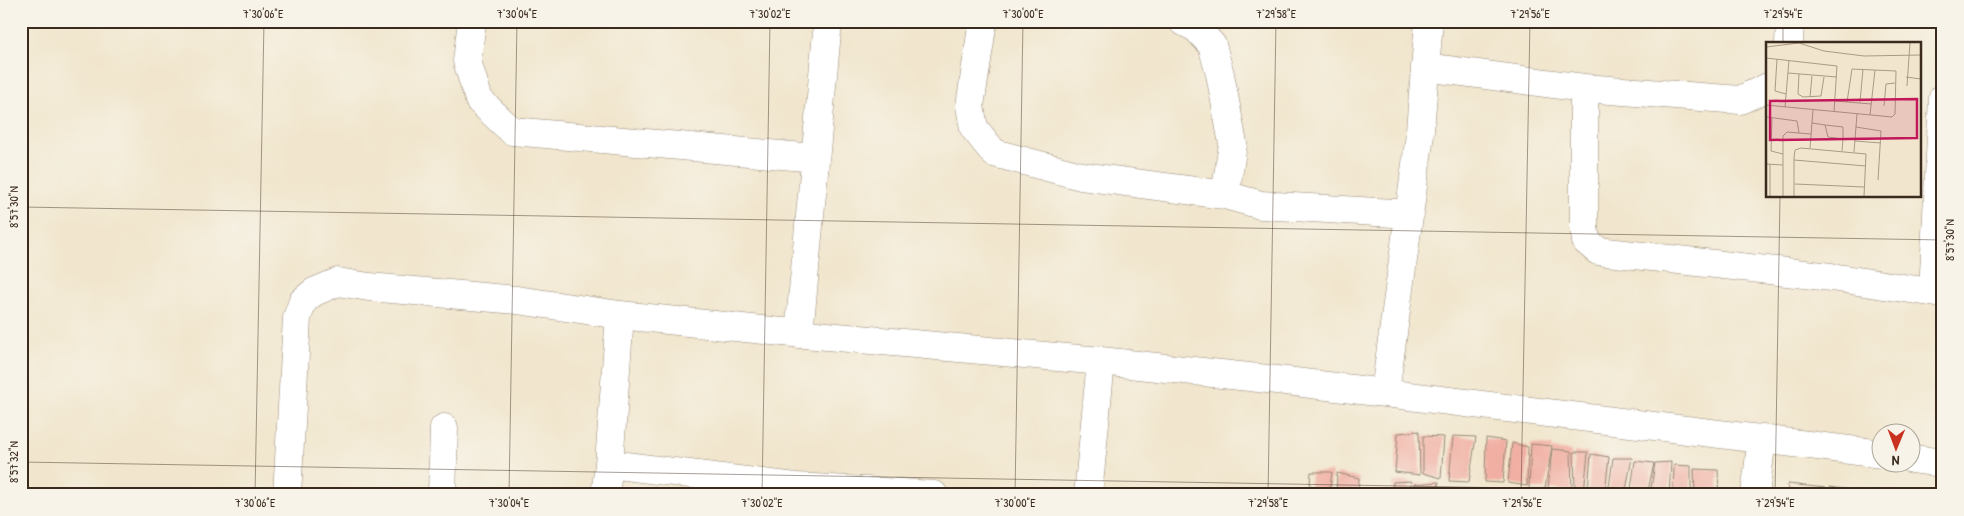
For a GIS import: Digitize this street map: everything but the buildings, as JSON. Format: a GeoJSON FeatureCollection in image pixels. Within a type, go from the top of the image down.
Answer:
{"type":"FeatureCollection","features":[{"type":"Feature","properties":{"kind":"street"},"geometry":{"type":"LineString","coordinates":[[472,21],[467,61],[478,100],[512,131],[815,158]]}},
{"type":"Feature","properties":{"kind":"street"},"geometry":{"type":"LineString","coordinates":[[798,334],[828,21]]}},
{"type":"Feature","properties":{"kind":"street"},"geometry":{"type":"LineString","coordinates":[[983,21],[970,106],[974,128],[994,153],[1081,176],[1225,195],[1261,205],[1410,214]]}},
{"type":"Feature","properties":{"kind":"street"},"geometry":{"type":"LineString","coordinates":[[1182,21],[1196,28],[1212,45],[1220,74],[1233,144],[1225,195]]}},
{"type":"Feature","properties":{"kind":"street"},"geometry":{"type":"LineString","coordinates":[[1386,392],[1420,142],[1429,21]]}},
{"type":"Feature","properties":{"kind":"street"},"geometry":{"type":"LineString","coordinates":[[1789,42],[1790,21]]}},
{"type":"Feature","properties":{"kind":"street"},"geometry":{"type":"LineString","coordinates":[[1425,67],[1584,88],[1740,100],[1766,89]]}},
{"type":"Feature","properties":{"kind":"street"},"geometry":{"type":"LineString","coordinates":[[1584,88],[1584,226],[1586,241],[1598,251],[1832,277],[1938,293],[1943,98]]}},
{"type":"Feature","properties":{"kind":"street"},"geometry":{"type":"LineString","coordinates":[[287,495],[296,318],[303,301],[314,292],[338,282],[369,287],[516,300],[620,315],[798,334],[1101,361],[1386,392],[1872,453]]}},
{"type":"Feature","properties":{"kind":"street"},"geometry":{"type":"LineString","coordinates":[[605,495],[620,315]]}},
{"type":"Feature","properties":{"kind":"street"},"geometry":{"type":"LineString","coordinates":[[1088,495],[1101,361]]}},
{"type":"Feature","properties":{"kind":"street"},"geometry":{"type":"LineString","coordinates":[[442,495],[444,428]]}},
{"type":"Feature","properties":{"kind":"street"},"geometry":{"type":"LineString","coordinates":[[1755,495],[1762,438]]}},
{"type":"Feature","properties":{"kind":"street"},"geometry":{"type":"LineString","coordinates":[[1922,460],[1943,463]]}},
{"type":"Feature","properties":{"kind":"street"},"geometry":{"type":"LineString","coordinates":[[609,464],[760,489],[796,487],[934,495]]}}]}
